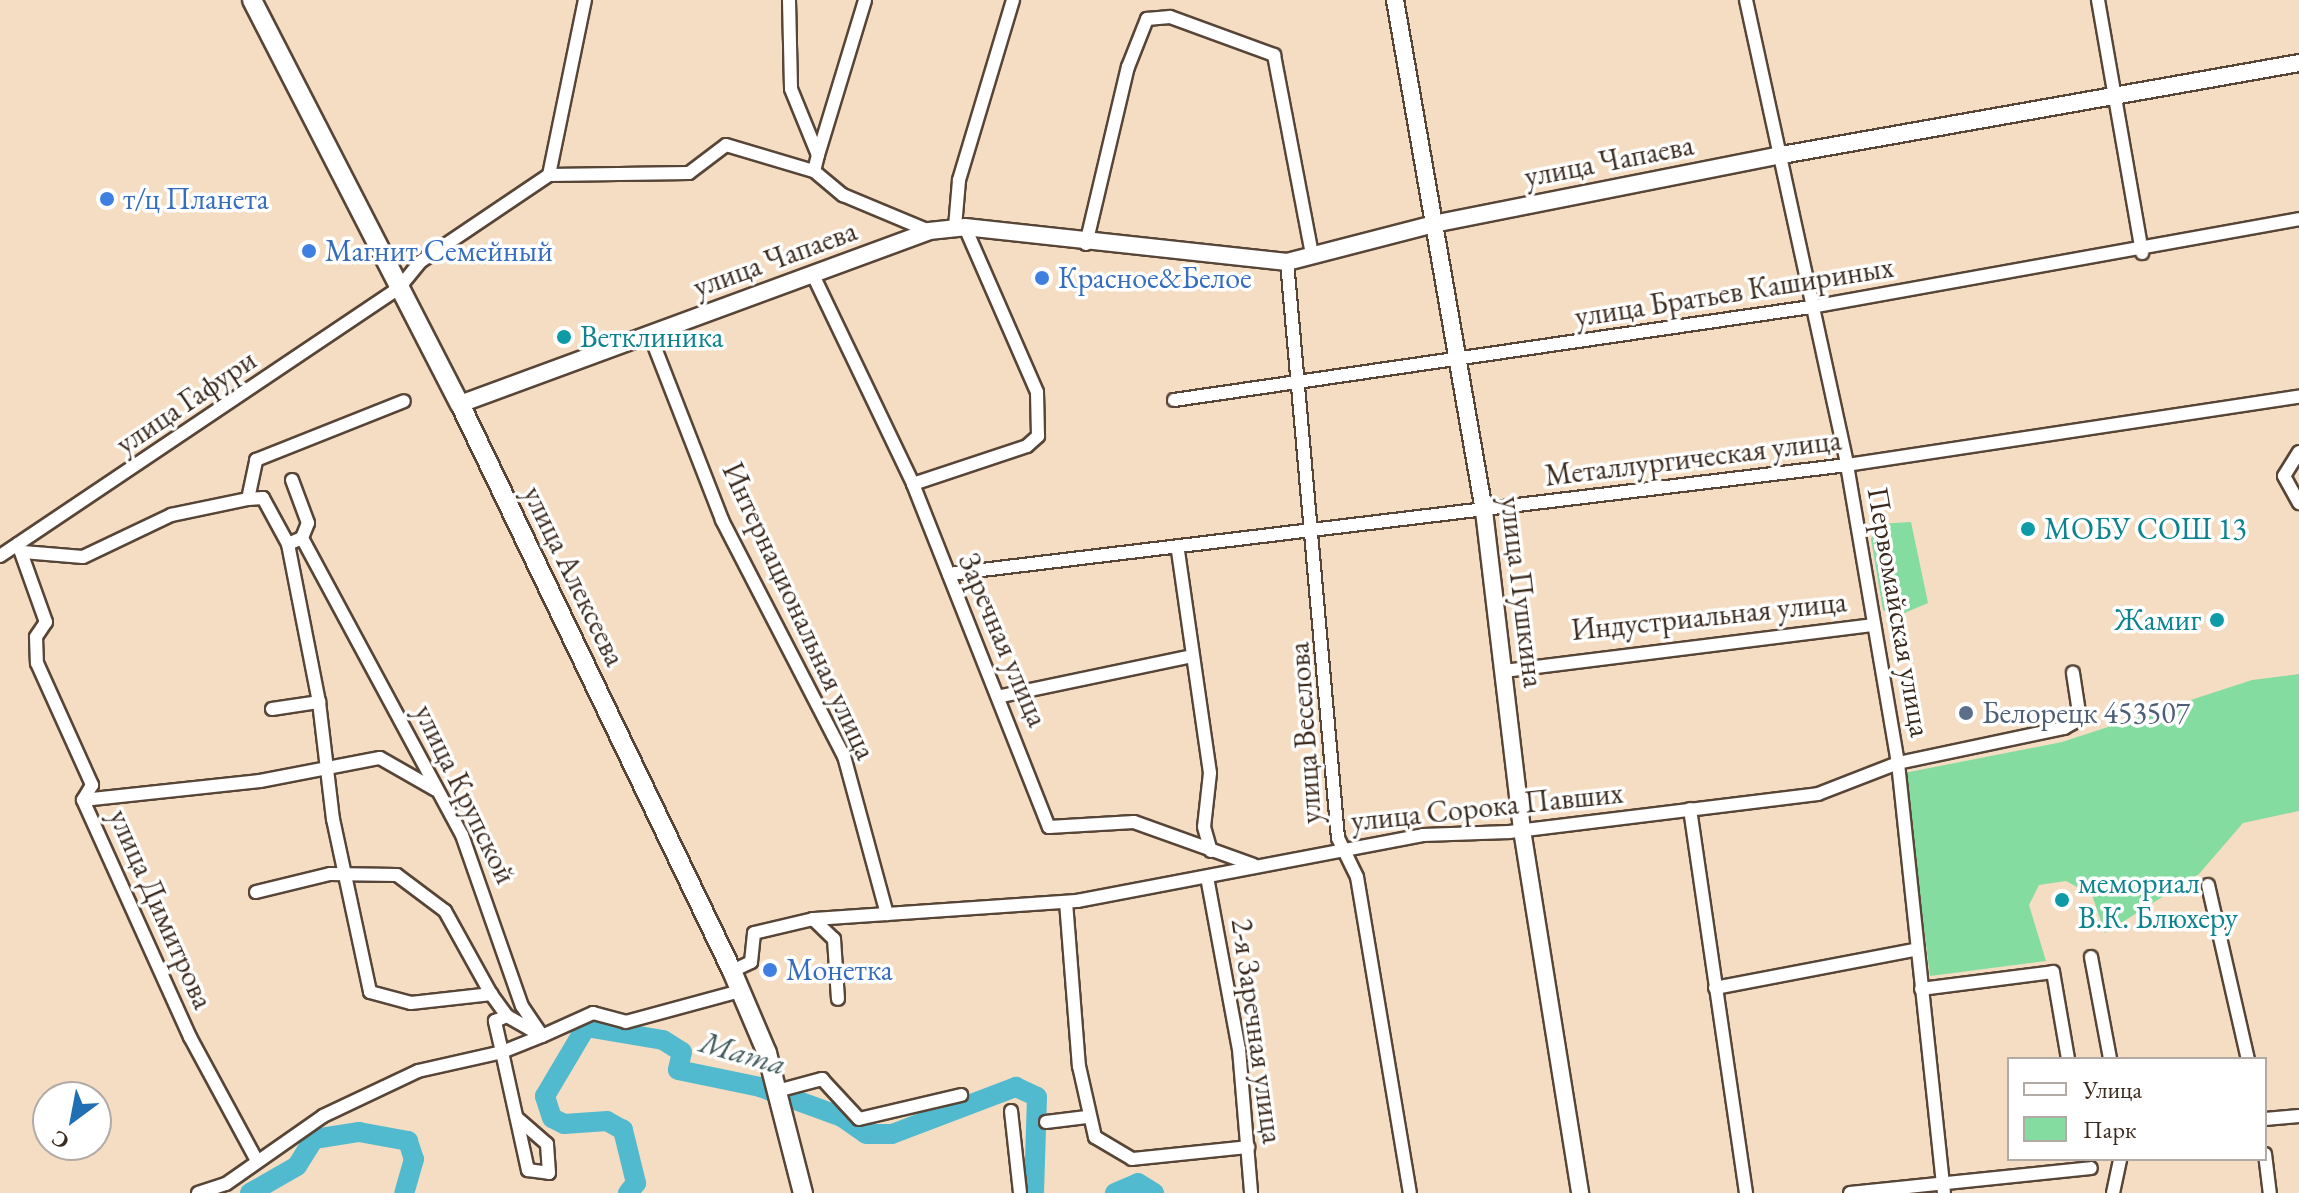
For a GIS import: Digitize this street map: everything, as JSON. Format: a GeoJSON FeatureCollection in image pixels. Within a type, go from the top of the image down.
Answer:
{"type":"FeatureCollection","features":[{"type":"Feature","properties":{"kind":"main road","name":"улица Алексеева"},"geometry":{"type":"LineString","coordinates":[[258,3],[460,404],[732,971],[778,1094],[803,1193]]}},
{"type":"Feature","properties":{"kind":"street"},"geometry":{"type":"LineString","coordinates":[[549,175],[585,0]]}},
{"type":"Feature","properties":{"kind":"street"},"geometry":{"type":"LineString","coordinates":[[789,0],[791,89],[818,155]]}},
{"type":"Feature","properties":{"kind":"street"},"geometry":{"type":"LineString","coordinates":[[814,171],[865,0]]}},
{"type":"Feature","properties":{"kind":"street"},"geometry":{"type":"LineString","coordinates":[[913,484],[1038,436],[1037,392],[960,227],[959,180],[1013,0]]}},
{"type":"Feature","properties":{"kind":"street","name":"улица Пушкина"},"geometry":{"type":"LineString","coordinates":[[1395,0],[1438,223],[1484,511],[1522,830],[1580,1193]]}},
{"type":"Feature","properties":{"kind":"street","name":"Первомайская улица"},"geometry":{"type":"LineString","coordinates":[[1746,0],[1776,156],[1847,465],[1898,763],[1914,950],[1943,1190]]}},
{"type":"Feature","properties":{"kind":"street"},"geometry":{"type":"LineString","coordinates":[[2098,0],[2112,96],[2142,253]]}},
{"type":"Feature","properties":{"kind":"street"},"geometry":{"type":"LineString","coordinates":[[1086,244],[1128,67],[1147,19],[1170,17],[1274,55],[1312,255]]}},
{"type":"Feature","properties":{"kind":"street","name":"улица Чапаева"},"geometry":{"type":"LineString","coordinates":[[460,404],[814,277],[929,231],[960,227],[1086,244],[1287,262],[1438,223],[1776,156],[2299,63]]}},
{"type":"Feature","properties":{"kind":"street","name":"улица Чапаева"},"geometry":{"type":"LineString","coordinates":[[549,175],[689,173],[726,145],[814,171],[843,195],[929,231]]}},
{"type":"Feature","properties":{"kind":"street","name":"улица Гафури"},"geometry":{"type":"LineString","coordinates":[[0,556],[20,548],[399,288],[420,262],[549,175]]}},
{"type":"Feature","properties":{"kind":"street","name":"улица Братьев Кашириных"},"geometry":{"type":"LineString","coordinates":[[1174,400],[1460,361],[1811,307],[2142,253],[2299,219]]}},
{"type":"Feature","properties":{"kind":"street","name":"улица Веселова"},"geometry":{"type":"LineString","coordinates":[[1287,262],[1315,532],[1338,838],[1347,848],[1410,1193]]}},
{"type":"Feature","properties":{"kind":"street","name":"Заречная улица"},"geometry":{"type":"LineString","coordinates":[[814,277],[913,484],[1002,696],[1049,827],[1134,822],[1258,866]]}},
{"type":"Feature","properties":{"kind":"street","name":"Интернациональная улица"},"geometry":{"type":"LineString","coordinates":[[650,335],[722,520],[844,756],[887,914]]}},
{"type":"Feature","properties":{"kind":"street","name":"Металлургическая улица"},"geometry":{"type":"LineString","coordinates":[[949,574],[1178,551],[1315,532],[1394,516],[1484,511],[1847,465],[2299,397]]}},
{"type":"Feature","properties":{"kind":"street"},"geometry":{"type":"LineString","coordinates":[[248,499],[256,460],[404,401]]}},
{"type":"Feature","properties":{"kind":"street"},"geometry":{"type":"LineString","coordinates":[[2299,452],[2284,476],[2299,503]]}},
{"type":"Feature","properties":{"kind":"street","name":"улица Крупской"},"geometry":{"type":"LineString","coordinates":[[292,480],[308,523],[302,538],[437,790],[496,921],[522,1006],[542,1036]]}},
{"type":"Feature","properties":{"kind":"street"},"geometry":{"type":"LineString","coordinates":[[20,548],[83,557],[171,515],[263,498],[288,544],[319,702],[361,961],[375,998],[411,1003],[491,994]]}},
{"type":"Feature","properties":{"kind":"street"},"geometry":{"type":"LineString","coordinates":[[288,544],[302,538]]}},
{"type":"Feature","properties":{"kind":"street","name":"улица Димитрова"},"geometry":{"type":"LineString","coordinates":[[20,548],[46,622],[36,637],[37,663],[92,785],[83,800],[190,1037],[256,1159]]}},
{"type":"Feature","properties":{"kind":"street"},"geometry":{"type":"LineString","coordinates":[[1178,551],[1210,773],[1204,841],[1212,852]]}},
{"type":"Feature","properties":{"kind":"street","name":"Индустриальная улица"},"geometry":{"type":"LineString","coordinates":[[1504,671],[1874,625]]}},
{"type":"Feature","properties":{"kind":"street"},"geometry":{"type":"LineString","coordinates":[[1002,696],[1192,656]]}},
{"type":"Feature","properties":{"kind":"street","name":"улица Сорока Павших"},"geometry":{"type":"LineString","coordinates":[[732,971],[751,962],[754,933],[813,919],[1066,902],[1423,835],[1522,830],[1818,794],[1898,763],[2064,728],[2080,719],[2073,673]]}},
{"type":"Feature","properties":{"kind":"street"},"geometry":{"type":"LineString","coordinates":[[272,709],[319,702]]}},
{"type":"Feature","properties":{"kind":"street"},"geometry":{"type":"LineString","coordinates":[[83,800],[330,768],[380,758],[437,790]]}},
{"type":"Feature","properties":{"kind":"street"},"geometry":{"type":"LineString","coordinates":[[1690,809],[1746,1193]]}},
{"type":"Feature","properties":{"kind":"street"},"geometry":{"type":"LineString","coordinates":[[256,892],[346,873],[397,875],[415,885],[445,911],[491,994],[507,1016],[542,1036]]}},
{"type":"Feature","properties":{"kind":"street","name":"2-я Заречная улица"},"geometry":{"type":"LineString","coordinates":[[1207,877],[1239,1049],[1251,1193]]}},
{"type":"Feature","properties":{"kind":"street"},"geometry":{"type":"LineString","coordinates":[[2208,885],[2248,1057]]}},
{"type":"Feature","properties":{"kind":"street"},"geometry":{"type":"LineString","coordinates":[[1066,902],[1087,1117],[1095,1137],[1132,1159],[1248,1147]]}},
{"type":"Feature","properties":{"kind":"street"},"geometry":{"type":"LineString","coordinates":[[813,919],[834,939],[838,999]]}},
{"type":"Feature","properties":{"kind":"street"},"geometry":{"type":"LineString","coordinates":[[1715,988],[1914,950]]}},
{"type":"Feature","properties":{"kind":"street"},"geometry":{"type":"LineString","coordinates":[[2091,957],[2110,1057]]}},
{"type":"Feature","properties":{"kind":"street"},"geometry":{"type":"LineString","coordinates":[[1921,989],[2053,972],[2068,1057]]}},
{"type":"Feature","properties":{"kind":"street"},"geometry":{"type":"LineString","coordinates":[[198,1193],[226,1184],[256,1159],[418,1071],[502,1052],[593,1013],[626,1022],[740,991]]}},
{"type":"Feature","properties":{"kind":"street"},"geometry":{"type":"LineString","coordinates":[[507,1016],[495,1021],[517,1118]]}},
{"type":"Feature","properties":{"kind":"street"},"geometry":{"type":"LineString","coordinates":[[778,1094],[822,1079],[859,1119],[961,1095]]}},
{"type":"Feature","properties":{"kind":"street"},"geometry":{"type":"LineString","coordinates":[[1011,1111],[1020,1193]]}},
{"type":"Feature","properties":{"kind":"street"},"geometry":{"type":"LineString","coordinates":[[2267,1119],[2299,1116]]}},
{"type":"Feature","properties":{"kind":"street"},"geometry":{"type":"LineString","coordinates":[[1046,1122],[1087,1117]]}},
{"type":"Feature","properties":{"kind":"street"},"geometry":{"type":"LineString","coordinates":[[2113,1193],[2120,1161]]}},
{"type":"Feature","properties":{"kind":"street"},"geometry":{"type":"LineString","coordinates":[[2266,1161],[2270,1193]]}},
{"type":"Feature","properties":{"kind":"street"},"geometry":{"type":"LineString","coordinates":[[1850,1193],[1943,1190],[2091,1168]]}},
{"type":"Feature","properties":{"kind":"green space"},"geometry":{"type":"Polygon","coordinates":[[[1911,522],[1928,603],[1895,617],[1883,610],[1871,539],[1878,524],[1911,522]]]}},
{"type":"Feature","properties":{"kind":"green space"},"geometry":{"type":"Polygon","coordinates":[[[2299,674],[2299,811],[2243,823],[2199,874],[2105,933],[2092,895],[2066,881],[2039,885],[2029,905],[2046,961],[1930,976],[1904,773],[2062,742],[2252,680],[2299,674]]]}},
{"type":"Feature","properties":{"kind":"waterway","name":"Мата"},"geometry":{"type":"LineString","coordinates":[[628,1193],[636,1183],[623,1130],[607,1121],[564,1124],[552,1118],[545,1096],[586,1027],[663,1040],[682,1052],[678,1070],[760,1087],[842,1117],[866,1134],[892,1134],[1016,1087],[1037,1097],[1034,1193]]}},
{"type":"Feature","properties":{"kind":"waterway","name":"Мата"},"geometry":{"type":"LineString","coordinates":[[250,1193],[297,1166],[314,1139],[359,1132],[408,1141],[414,1159],[404,1193]]}},
{"type":"Feature","properties":{"kind":"waterway","name":"Мата"},"geometry":{"type":"LineString","coordinates":[[1115,1193],[1138,1183],[1154,1193]]}},
{"type":"Feature","properties":{"kind":"place","name":"т/ц Планета"},"geometry":{"type":"Point","coordinates":[107,199]}},
{"type":"Feature","properties":{"kind":"place","name":"Магнит Семейный"},"geometry":{"type":"Point","coordinates":[309,251]}},
{"type":"Feature","properties":{"kind":"place","name":"Красное&Белое"},"geometry":{"type":"Point","coordinates":[1042,278]}},
{"type":"Feature","properties":{"kind":"place","name":"Ветклиника"},"geometry":{"type":"Point","coordinates":[564,337]}},
{"type":"Feature","properties":{"kind":"place","name":"МОБУ СОШ 13"},"geometry":{"type":"Point","coordinates":[2028,529]}},
{"type":"Feature","properties":{"kind":"place","name":"Жамиг"},"geometry":{"type":"Point","coordinates":[2217,620]}},
{"type":"Feature","properties":{"kind":"place","name":"Белорецк 453507"},"geometry":{"type":"Point","coordinates":[1966,713]}},
{"type":"Feature","properties":{"kind":"place","name":"мемориал В.К. Блюхеру"},"geometry":{"type":"Point","coordinates":[2062,900]}},
{"type":"Feature","properties":{"kind":"place","name":"Монетка"},"geometry":{"type":"Point","coordinates":[770,970]}}]}
